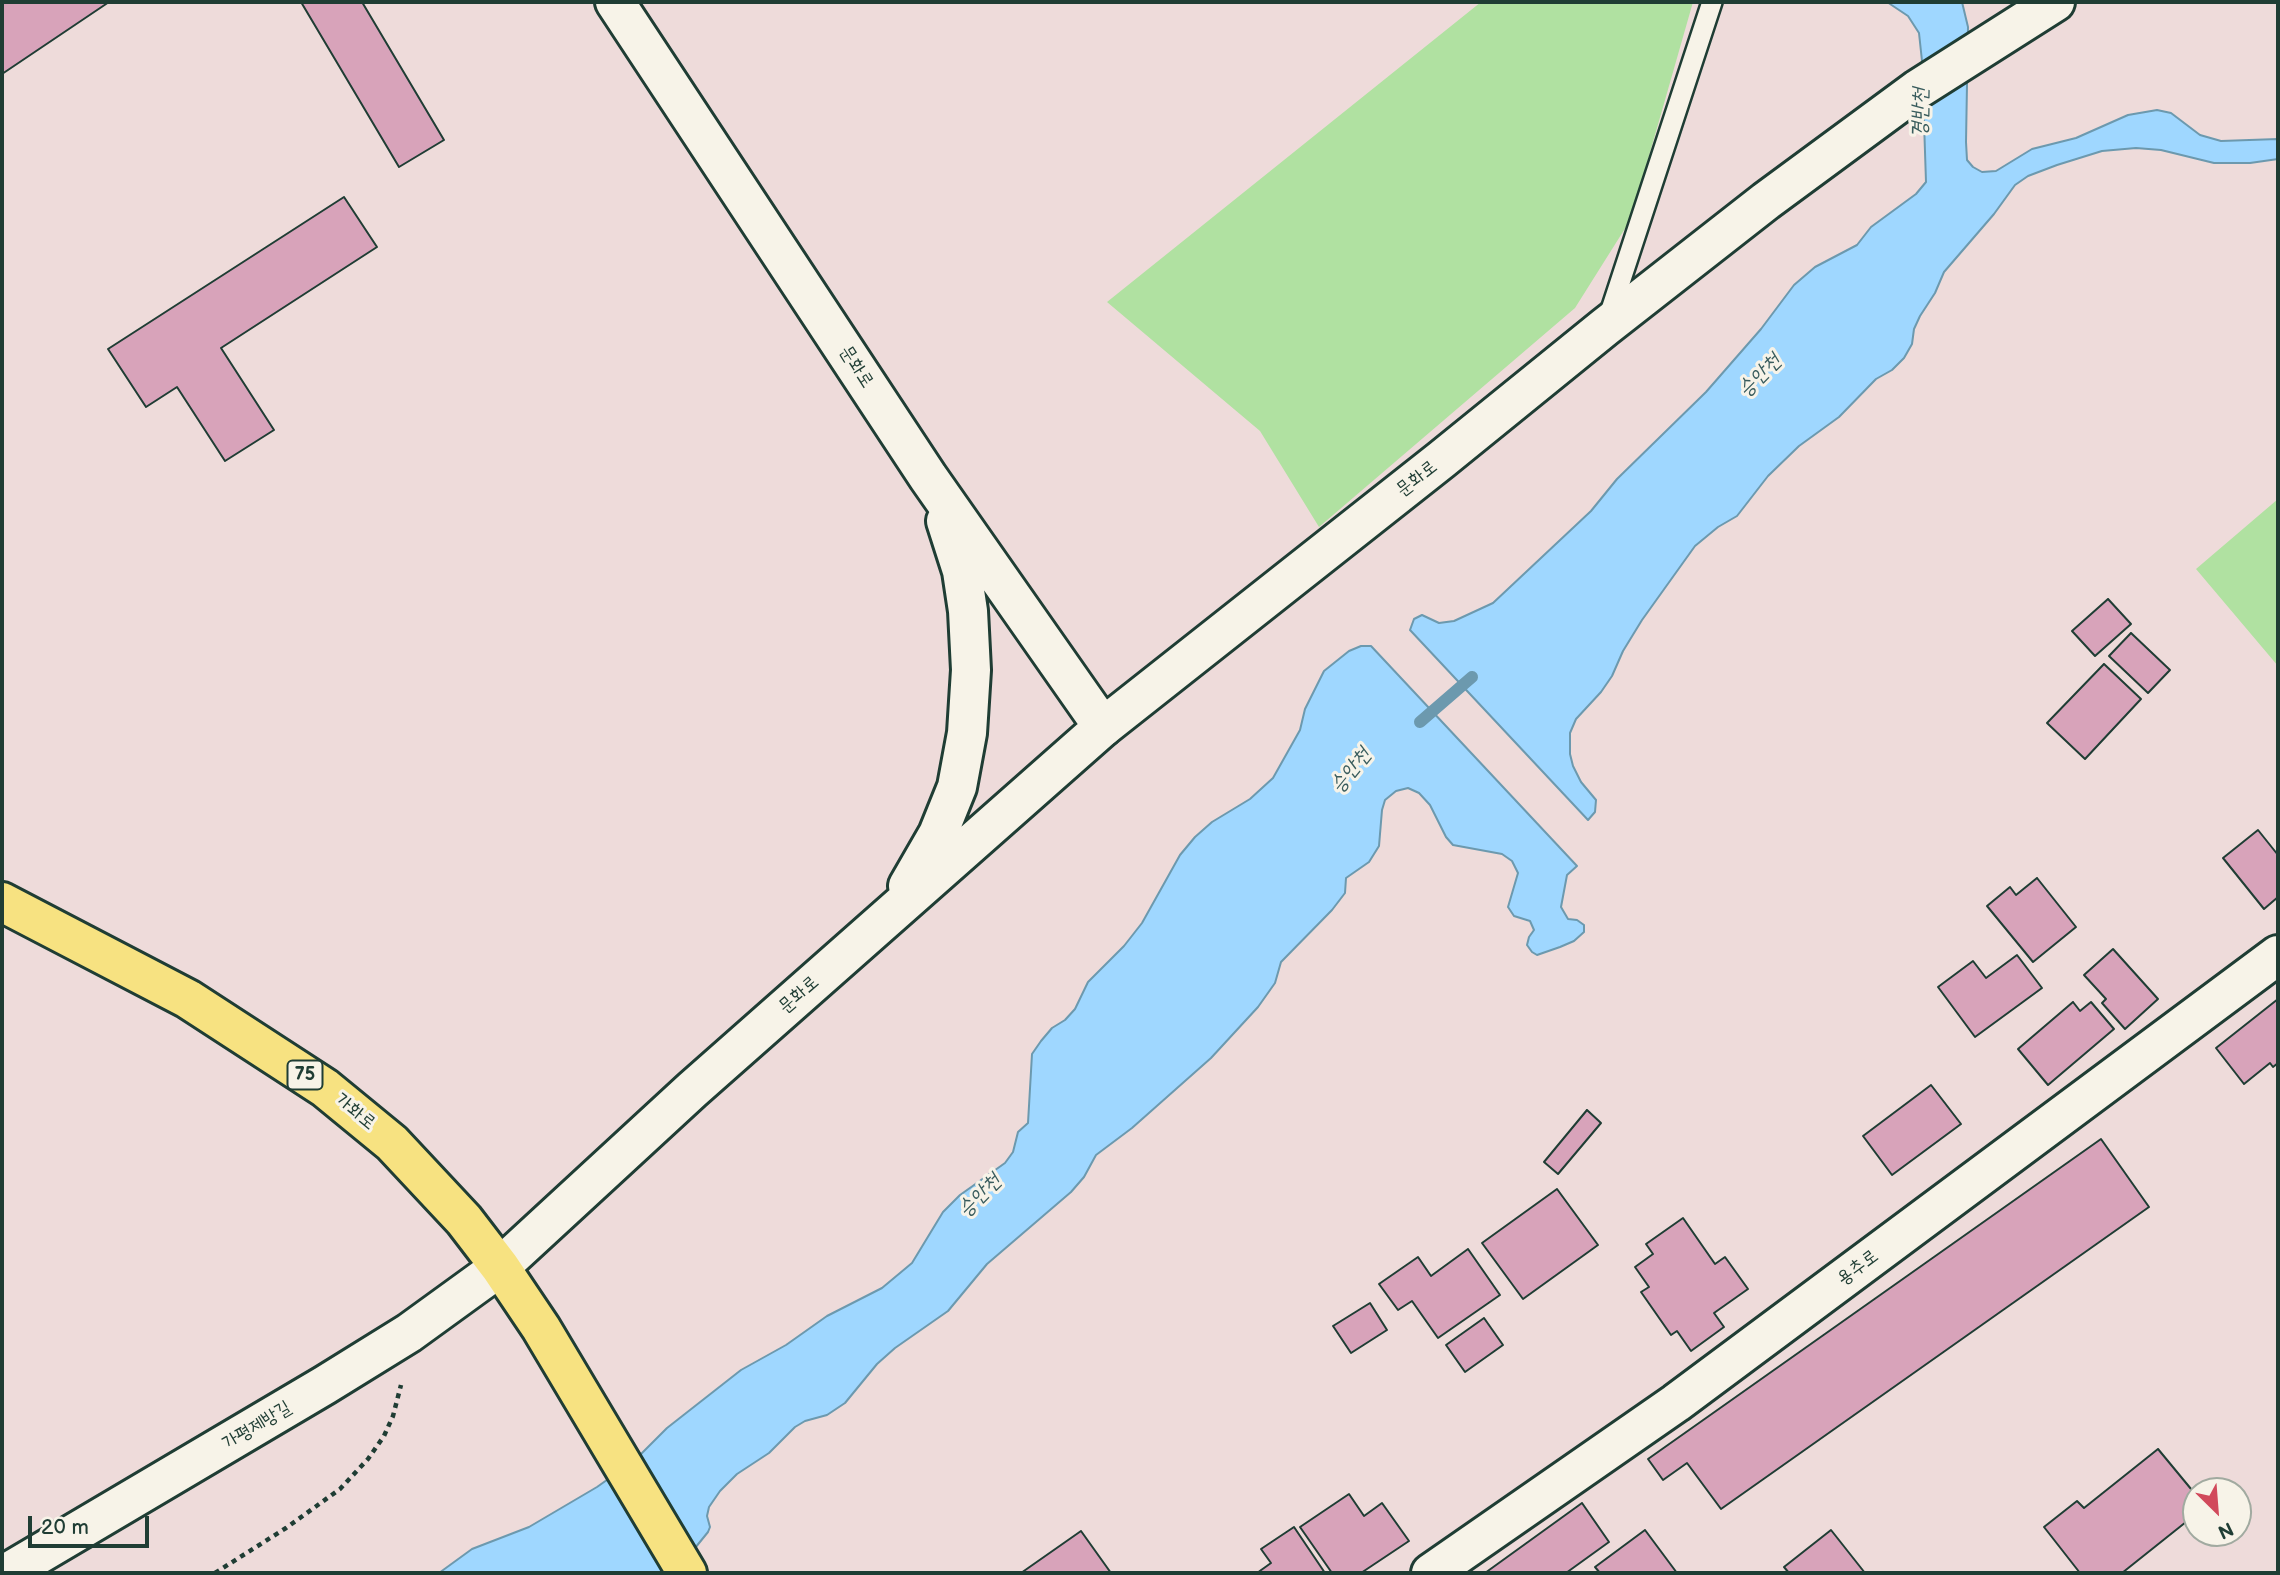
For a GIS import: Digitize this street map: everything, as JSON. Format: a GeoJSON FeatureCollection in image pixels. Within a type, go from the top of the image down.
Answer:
{"type":"FeatureCollection","features":[{"type":"Feature","properties":{"kind":"main road","name":"가화로"},"geometry":{"type":"LineString","coordinates":[[2,902],[188,999],[325,1088],[392,1143],[464,1220],[500,1267],[541,1328],[687,1573]]}},
{"type":"Feature","properties":{"kind":"street","name":"문화로"},"geometry":{"type":"LineString","coordinates":[[615,2],[928,477],[1103,727]]}},
{"type":"Feature","properties":{"kind":"street","name":"문화로"},"geometry":{"type":"LineString","coordinates":[[500,1267],[692,1090],[1103,727],[1766,201],[1918,89],[2055,2]]}},
{"type":"Feature","properties":{"kind":"street"},"geometry":{"type":"LineString","coordinates":[[876,927],[913,879],[937,834],[957,787],[967,733],[971,670],[968,611],[962,571],[952,534],[928,477]]}},
{"type":"Feature","properties":{"kind":"street","name":"용추로"},"geometry":{"type":"LineString","coordinates":[[1431,1573],[1676,1403],[2278,955]]}},
{"type":"Feature","properties":{"kind":"street","name":"가평제방길"},"geometry":{"type":"LineString","coordinates":[[7,1573],[187,1469],[409,1333],[500,1267]]}},
{"type":"Feature","properties":{"kind":"lane"},"geometry":{"type":"LineString","coordinates":[[1605,327],[1712,2]]}},
{"type":"Feature","properties":{"kind":"path"},"geometry":{"type":"LineString","coordinates":[[215,1573],[286,1528],[340,1489],[368,1459],[384,1436],[393,1416],[400,1392],[409,1333]]}},
{"type":"Feature","properties":{"kind":"green space"},"geometry":{"type":"Polygon","coordinates":[[[1481,2],[1693,2],[1631,219],[1575,308],[1319,527],[1260,431],[1107,302],[1481,2]]]}},
{"type":"Feature","properties":{"kind":"green space"},"geometry":{"type":"Polygon","coordinates":[[[2278,499],[2278,666],[2196,569],[2278,499]]]}},
{"type":"Feature","properties":{"kind":"water"},"geometry":{"type":"Polygon","coordinates":[[[1887,2],[1962,2],[1968,27],[1967,160],[1982,172],[1996,171],[2032,149],[2076,138],[2128,115],[2157,110],[2171,113],[2200,135],[2221,141],[2278,139],[2278,159],[2250,163],[2214,163],[2161,150],[2136,148],[2102,151],[2028,176],[2015,185],[1944,272],[1935,293],[1920,316],[1914,329],[1912,344],[1904,358],[1892,370],[1876,379],[1839,417],[1799,446],[1768,476],[1737,516],[1695,546],[1642,620],[1623,651],[1612,676],[1576,719],[1570,733],[1573,766],[1581,782],[1596,800],[1595,812],[1588,820],[1410,630],[1414,619],[1422,615],[1439,623],[1454,621],[1493,603],[1591,511],[1617,479],[1706,392],[1761,329],[1794,285],[1815,267],[1857,245],[1871,227],[1916,194],[1926,182],[1919,33],[1908,16],[1887,2]]]}},
{"type":"Feature","properties":{"kind":"water"},"geometry":{"type":"Polygon","coordinates":[[[1361,646],[1371,646],[1577,866],[1567,875],[1561,907],[1568,919],[1577,920],[1584,925],[1584,932],[1574,941],[1560,947],[1537,955],[1532,952],[1527,945],[1534,930],[1530,921],[1514,916],[1508,907],[1518,873],[1512,861],[1502,854],[1453,845],[1430,805],[1419,793],[1408,788],[1396,791],[1385,800],[1379,846],[1369,862],[1346,878],[1345,893],[1281,962],[1275,983],[1258,1007],[1211,1058],[1132,1128],[1096,1155],[1084,1177],[1071,1192],[987,1264],[948,1311],[877,1364],[845,1403],[827,1415],[805,1421],[795,1427],[769,1453],[737,1474],[709,1507],[707,1516],[710,1527],[691,1553],[663,1573],[439,1573],[472,1549],[529,1527],[597,1487],[635,1460],[667,1428],[741,1370],[786,1345],[827,1316],[882,1288],[912,1263],[943,1212],[960,1195],[1005,1163],[1013,1152],[1018,1132],[1028,1123],[1032,1054],[1041,1041],[1075,1009],[1088,982],[1124,946],[1142,923],[1180,855],[1195,837],[1212,822],[1250,799],[1273,778],[1300,730],[1305,709],[1324,671],[1349,651],[1361,646]]]}},
{"type":"Feature","properties":{"kind":"building"},"geometry":{"type":"Polygon","coordinates":[[[2,2],[109,2],[2,74],[2,2]]]}},
{"type":"Feature","properties":{"kind":"building"},"geometry":{"type":"Polygon","coordinates":[[[301,2],[362,2],[444,140],[399,167],[301,2]]]}},
{"type":"Feature","properties":{"kind":"building"},"geometry":{"type":"Polygon","coordinates":[[[344,197],[377,247],[221,348],[274,430],[225,461],[177,387],[146,407],[108,349],[344,197]]]}},
{"type":"Feature","properties":{"kind":"building"},"geometry":{"type":"Polygon","coordinates":[[[2108,599],[2131,624],[2095,656],[2072,631],[2108,599]]]}},
{"type":"Feature","properties":{"kind":"building"},"geometry":{"type":"Polygon","coordinates":[[[2131,633],[2170,670],[2148,693],[2109,656],[2131,633]]]}},
{"type":"Feature","properties":{"kind":"building"},"geometry":{"type":"Polygon","coordinates":[[[2104,664],[2141,699],[2085,759],[2047,723],[2104,664]]]}},
{"type":"Feature","properties":{"kind":"building"},"geometry":{"type":"Polygon","coordinates":[[[2258,830],[2278,855],[2278,897],[2264,909],[2223,858],[2258,830]]]}},
{"type":"Feature","properties":{"kind":"building"},"geometry":{"type":"Polygon","coordinates":[[[2037,878],[2076,927],[2033,962],[1987,906],[2010,887],[2016,895],[2037,878]]]}},
{"type":"Feature","properties":{"kind":"building"},"geometry":{"type":"Polygon","coordinates":[[[2113,949],[2158,999],[2125,1029],[2102,1003],[2106,999],[2084,975],[2113,949]]]}},
{"type":"Feature","properties":{"kind":"building"},"geometry":{"type":"Polygon","coordinates":[[[2017,955],[2042,988],[1975,1037],[1938,987],[1973,961],[1986,978],[2017,955]]]}},
{"type":"Feature","properties":{"kind":"building"},"geometry":{"type":"Polygon","coordinates":[[[2278,999],[2278,1063],[2273,1067],[2270,1063],[2244,1084],[2216,1048],[2278,999]]]}},
{"type":"Feature","properties":{"kind":"building"},"geometry":{"type":"Polygon","coordinates":[[[2073,1002],[2080,1011],[2091,1002],[2114,1029],[2048,1085],[2018,1049],[2073,1002]]]}},
{"type":"Feature","properties":{"kind":"building"},"geometry":{"type":"Polygon","coordinates":[[[1931,1085],[1961,1124],[1892,1175],[1863,1136],[1931,1085]]]}},
{"type":"Feature","properties":{"kind":"building"},"geometry":{"type":"Polygon","coordinates":[[[1587,1110],[1601,1123],[1558,1174],[1544,1162],[1587,1110]]]}},
{"type":"Feature","properties":{"kind":"building"},"geometry":{"type":"Polygon","coordinates":[[[2101,1139],[2149,1207],[1721,1509],[1687,1463],[1663,1480],[1648,1459],[2101,1139]]]}},
{"type":"Feature","properties":{"kind":"building"},"geometry":{"type":"Polygon","coordinates":[[[1557,1189],[1598,1245],[1523,1299],[1482,1243],[1557,1189]]]}},
{"type":"Feature","properties":{"kind":"building"},"geometry":{"type":"Polygon","coordinates":[[[1683,1218],[1715,1264],[1725,1257],[1748,1289],[1714,1313],[1724,1327],[1691,1351],[1677,1331],[1671,1335],[1641,1292],[1649,1287],[1635,1267],[1653,1254],[1646,1244],[1683,1218]]]}},
{"type":"Feature","properties":{"kind":"building"},"geometry":{"type":"Polygon","coordinates":[[[1468,1249],[1500,1295],[1438,1338],[1412,1301],[1398,1310],[1379,1284],[1418,1257],[1431,1276],[1468,1249]]]}},
{"type":"Feature","properties":{"kind":"building"},"geometry":{"type":"Polygon","coordinates":[[[1370,1303],[1387,1330],[1351,1353],[1333,1326],[1370,1303]]]}},
{"type":"Feature","properties":{"kind":"building"},"geometry":{"type":"Polygon","coordinates":[[[1484,1318],[1503,1345],[1465,1372],[1446,1345],[1484,1318]]]}},
{"type":"Feature","properties":{"kind":"building"},"geometry":{"type":"Polygon","coordinates":[[[2158,1449],[2182,1478],[2182,1525],[2122,1573],[2080,1573],[2044,1527],[2077,1501],[2084,1508],[2158,1449]]]}},
{"type":"Feature","properties":{"kind":"building"},"geometry":{"type":"Polygon","coordinates":[[[1349,1494],[1364,1516],[1382,1503],[1409,1541],[1361,1573],[1332,1573],[1300,1527],[1349,1494]]]}},
{"type":"Feature","properties":{"kind":"building"},"geometry":{"type":"Polygon","coordinates":[[[1582,1503],[1609,1542],[1566,1573],[1485,1573],[1582,1503]]]}},
{"type":"Feature","properties":{"kind":"building"},"geometry":{"type":"Polygon","coordinates":[[[1294,1527],[1325,1573],[1257,1573],[1271,1563],[1261,1549],[1294,1527]]]}},
{"type":"Feature","properties":{"kind":"building"},"geometry":{"type":"Polygon","coordinates":[[[1645,1530],[1677,1573],[1600,1573],[1595,1567],[1645,1530]]]}},
{"type":"Feature","properties":{"kind":"building"},"geometry":{"type":"Polygon","coordinates":[[[1831,1530],[1865,1573],[1789,1573],[1784,1567],[1831,1530]]]}},
{"type":"Feature","properties":{"kind":"building"},"geometry":{"type":"Polygon","coordinates":[[[1081,1531],[1111,1573],[1021,1573],[1081,1531]]]}},
{"type":"Feature","properties":{"kind":"waterway","name":"승안천"},"geometry":{"type":"LineString","coordinates":[[1420,722],[1472,677]]}},
{"type":"Feature","properties":{"kind":"water label","name":"경반천"},"geometry":{"type":"Point","coordinates":[1921,113]}}]}
